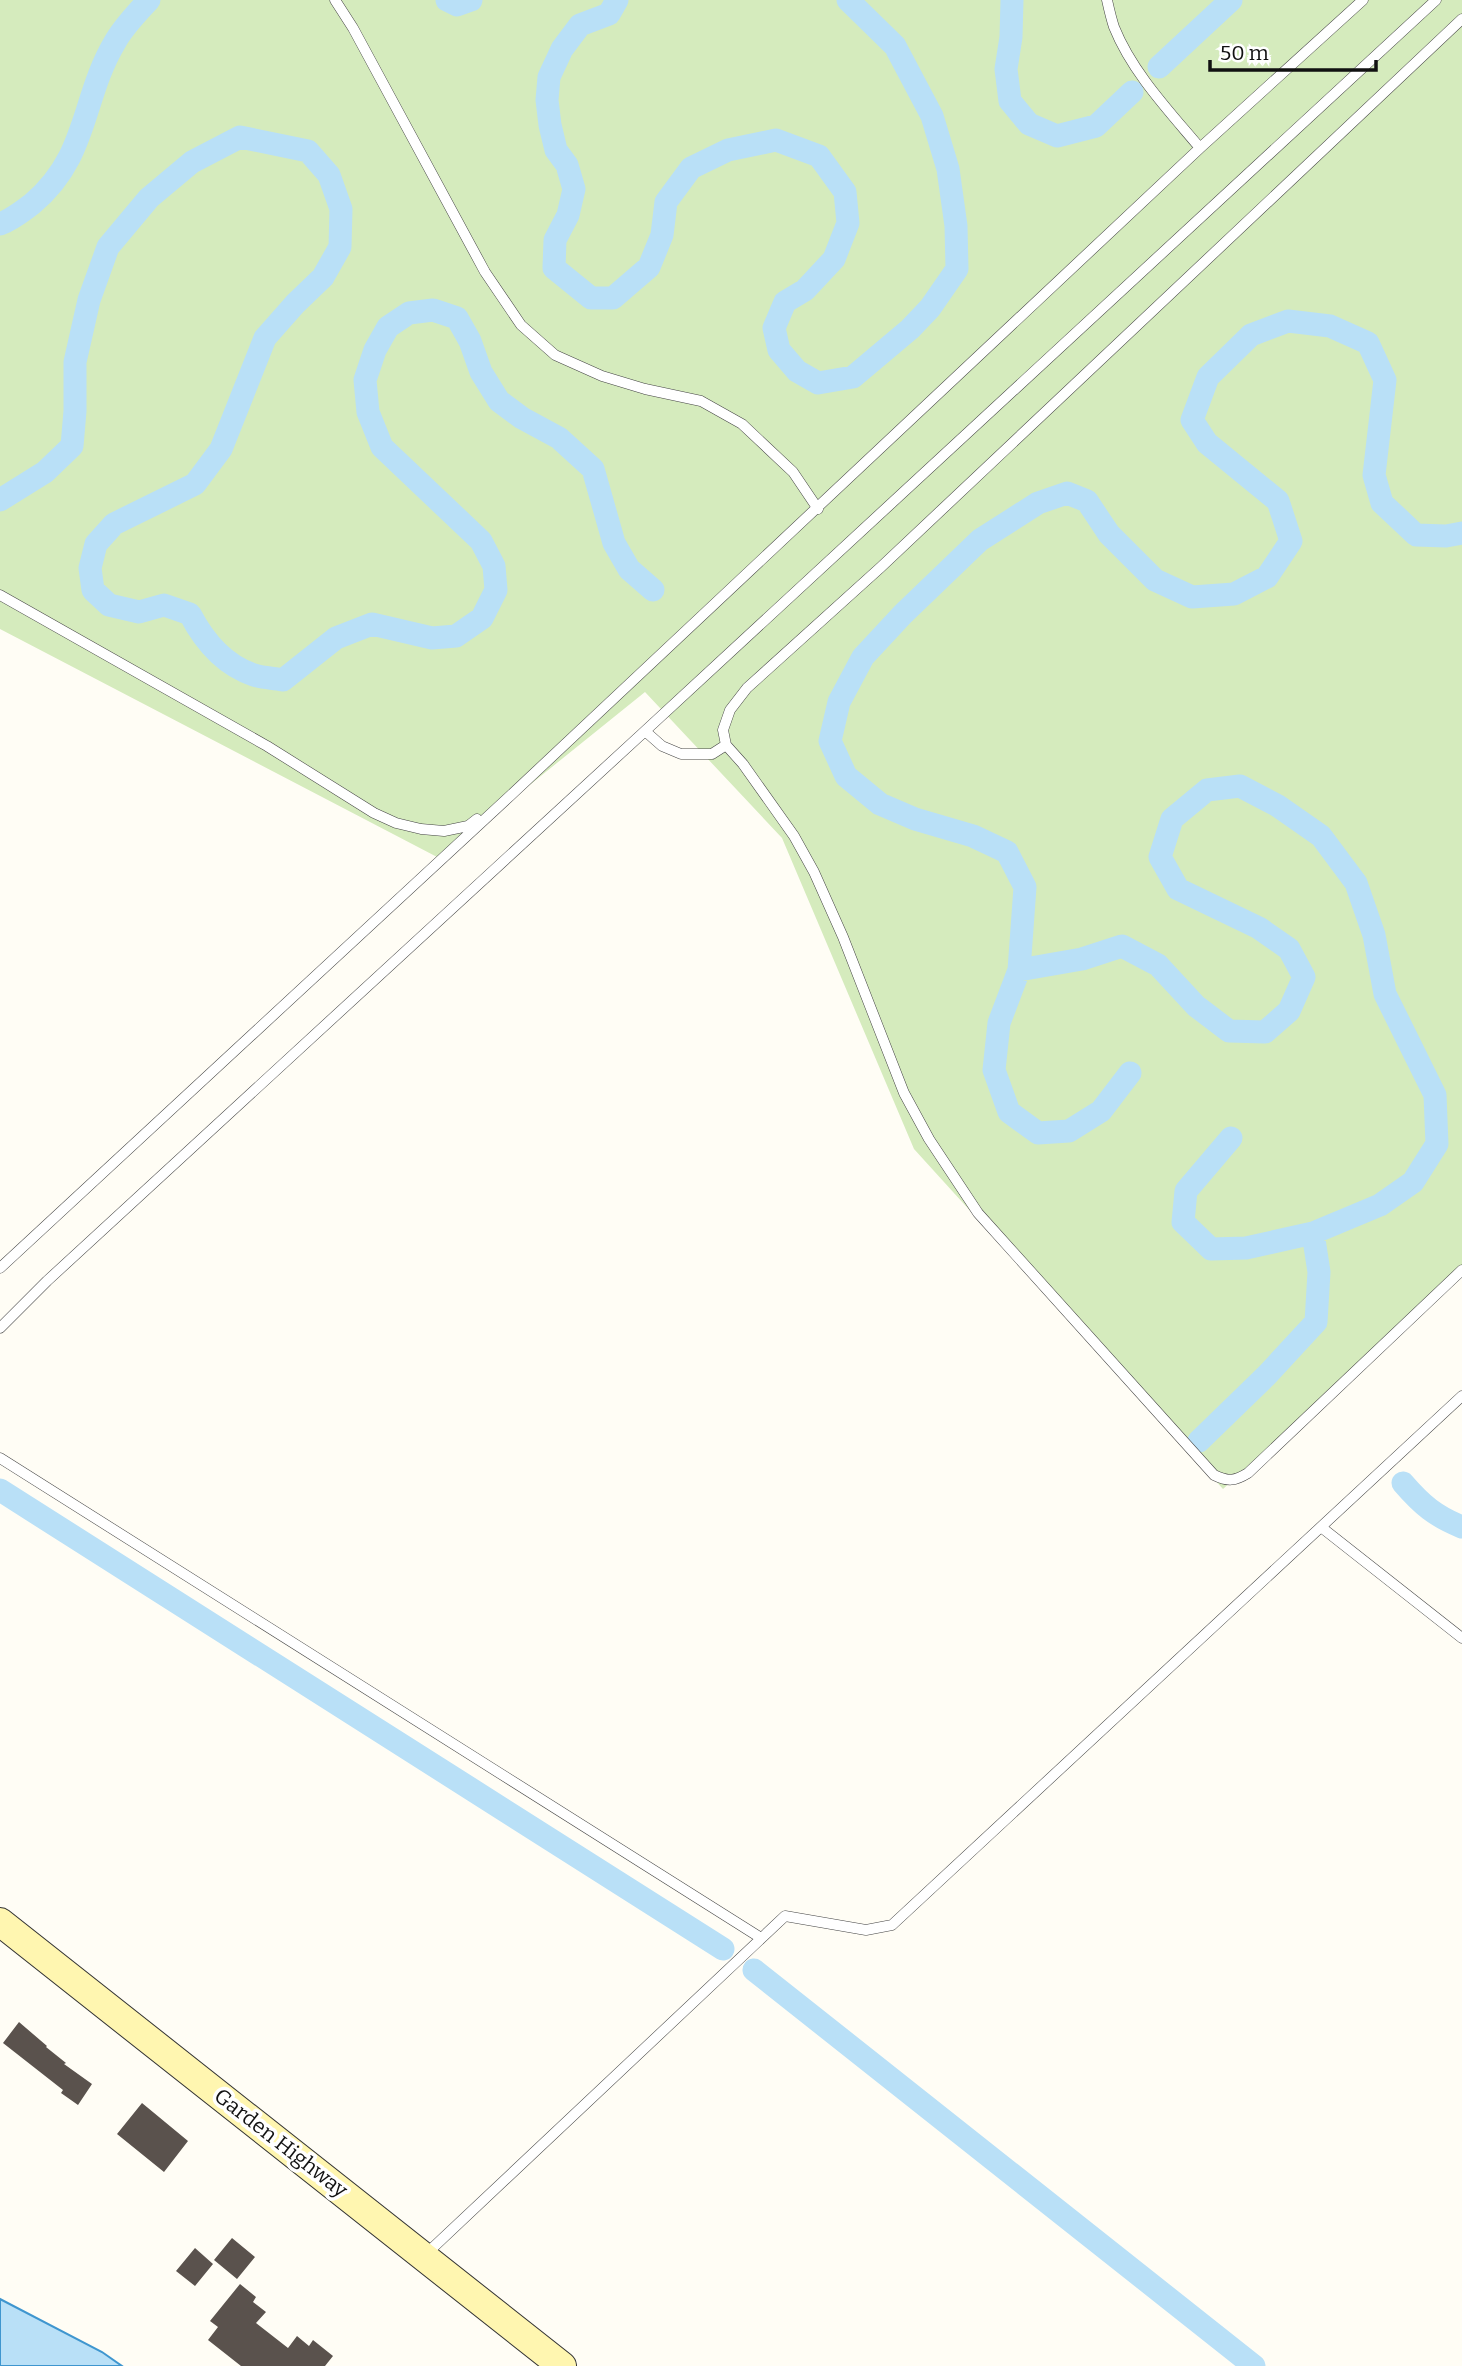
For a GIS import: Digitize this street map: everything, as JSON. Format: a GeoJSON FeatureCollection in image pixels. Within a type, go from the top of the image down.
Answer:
{"type":"FeatureCollection","features":[{"type":"Feature","properties":{"kind":"main road","name":"Garden Highway"},"geometry":{"type":"LineString","coordinates":[[0,1922],[562,2366]]}},
{"type":"Feature","properties":{"kind":"lane"},"geometry":{"type":"LineString","coordinates":[[335,0],[449,201],[485,272],[521,325],[555,355],[601,376],[701,401],[742,424],[793,472],[818,509]]}},
{"type":"Feature","properties":{"kind":"lane"},"geometry":{"type":"LineString","coordinates":[[1107,0],[1114,27],[1130,56],[1153,91],[1200,148]]}},
{"type":"Feature","properties":{"kind":"lane"},"geometry":{"type":"LineString","coordinates":[[0,1268],[818,509],[1200,148],[1363,0]]}},
{"type":"Feature","properties":{"kind":"lane"},"geometry":{"type":"LineString","coordinates":[[0,1328],[58,1271],[1436,0]]}},
{"type":"Feature","properties":{"kind":"lane"},"geometry":{"type":"LineString","coordinates":[[1462,19],[881,567],[747,688],[730,710],[723,730],[726,745],[743,764],[794,836],[814,872],[844,937],[904,1093],[956,1181],[978,1213],[1214,1475],[1225,1481],[1238,1479],[1248,1473],[1462,1270]]}},
{"type":"Feature","properties":{"kind":"lane"},"geometry":{"type":"LineString","coordinates":[[0,595],[267,746],[374,813],[396,823],[444,831],[468,826],[511,795]]}},
{"type":"Feature","properties":{"kind":"lane"},"geometry":{"type":"LineString","coordinates":[[645,731],[662,746],[681,754],[712,754],[726,745]]}},
{"type":"Feature","properties":{"kind":"lane"},"geometry":{"type":"LineString","coordinates":[[423,2256],[785,1916],[866,1930],[892,1924],[1462,1396]]}},
{"type":"Feature","properties":{"kind":"lane"},"geometry":{"type":"LineString","coordinates":[[0,1458],[761,1938]]}},
{"type":"Feature","properties":{"kind":"lane"},"geometry":{"type":"LineString","coordinates":[[1321,1527],[1462,1638]]}},
{"type":"Feature","properties":{"kind":"green space"},"geometry":{"type":"Polygon","coordinates":[[[0,0],[1462,0],[1462,1271],[1223,1489],[914,1149],[782,838],[645,692],[439,858],[0,629],[0,0]]]}},
{"type":"Feature","properties":{"kind":"water"},"geometry":{"type":"Polygon","coordinates":[[[0,2299],[102,2352],[122,2366],[0,2366],[0,2299]]]}},
{"type":"Feature","properties":{"kind":"building"},"geometry":{"type":"Polygon","coordinates":[[[19,2022],[66,2063],[64,2064],[92,2084],[78,2105],[3,2043],[19,2022]]]}},
{"type":"Feature","properties":{"kind":"building"},"geometry":{"type":"Polygon","coordinates":[[[142,2103],[188,2141],[164,2172],[117,2134],[142,2103]]]}},
{"type":"Feature","properties":{"kind":"building"},"geometry":{"type":"Polygon","coordinates":[[[232,2238],[255,2257],[237,2279],[214,2260],[232,2238]]]}},
{"type":"Feature","properties":{"kind":"building"},"geometry":{"type":"Polygon","coordinates":[[[195,2248],[213,2264],[195,2286],[176,2271],[195,2248]]]}},
{"type":"Feature","properties":{"kind":"building"},"geometry":{"type":"Polygon","coordinates":[[[240,2284],[256,2297],[253,2302],[266,2312],[256,2323],[288,2348],[297,2336],[309,2346],[313,2340],[333,2356],[325,2366],[241,2366],[208,2340],[218,2327],[210,2321],[240,2284]]]}},
{"type":"Feature","properties":{"kind":"waterway"},"geometry":{"type":"LineString","coordinates":[[0,224],[32,204],[51,186],[74,147],[104,63],[115,42],[149,0]]}},
{"type":"Feature","properties":{"kind":"waterway"},"geometry":{"type":"LineString","coordinates":[[447,0],[457,5],[471,0]]}},
{"type":"Feature","properties":{"kind":"waterway"},"geometry":{"type":"LineString","coordinates":[[617,0],[609,14],[580,25],[562,49],[549,77],[547,100],[550,125],[556,150],[567,165],[574,189],[568,215],[555,240],[554,268],[591,298],[613,298],[649,267],[662,235],[666,202],[691,168],[728,150],[776,140],[819,156],[845,192],[848,223],[834,259],[805,290],[785,302],[774,328],[779,350],[797,371],[818,383],[853,377],[910,329],[930,308],[957,269],[956,226],[948,169],[932,116],[895,46],[848,0]]}},
{"type":"Feature","properties":{"kind":"waterway"},"geometry":{"type":"LineString","coordinates":[[1012,0],[1011,37],[1006,69],[1010,101],[1029,124],[1057,136],[1096,126],[1132,92]]}},
{"type":"Feature","properties":{"kind":"waterway"},"geometry":{"type":"LineString","coordinates":[[1159,67],[1231,0]]}},
{"type":"Feature","properties":{"kind":"waterway"},"geometry":{"type":"LineString","coordinates":[[0,500],[45,472],[72,446],[75,362],[89,300],[108,247],[149,198],[192,162],[240,137],[308,151],[329,175],[341,209],[340,247],[323,277],[265,338],[221,449],[195,484],[114,524],[96,544],[90,568],[93,590],[109,605],[139,612],[164,605],[190,614],[208,643],[233,665],[254,675],[283,680],[336,638],[372,624],[432,638],[456,636],[482,618],[496,590],[494,566],[481,541],[382,447],[368,412],[365,380],[375,350],[388,327],[409,313],[433,310],[457,318],[470,341],[481,372],[499,401],[522,418],[559,438],[593,469],[614,543],[629,569],[653,590]]}},
{"type":"Feature","properties":{"kind":"waterway"},"geometry":{"type":"LineString","coordinates":[[1199,1441],[1267,1375],[1316,1322],[1319,1272],[1313,1233],[1380,1205],[1413,1182],[1437,1144],[1435,1095],[1385,994],[1374,935],[1356,883],[1321,836],[1278,806],[1240,786],[1207,790],[1172,819],[1160,857],[1178,889],[1259,928],[1289,949],[1304,977],[1289,1011],[1265,1032],[1229,1031],[1196,1006],[1158,965],[1122,946],[1082,959],[1019,970],[1025,887],[1007,852],[973,836],[915,819],[880,804],[846,776],[830,741],[839,702],[863,657],[903,614],[980,540],[1038,503],[1067,493],[1087,501],[1109,534],[1155,580],[1192,597],[1234,594],[1267,577],[1291,541],[1278,501],[1207,443],[1192,420],[1208,377],[1251,335],[1288,321],[1330,326],[1368,343],[1385,380],[1374,475],[1382,503],[1416,535],[1446,536],[1462,533]]}},
{"type":"Feature","properties":{"kind":"waterway"},"geometry":{"type":"LineString","coordinates":[[1019,970],[999,1023],[994,1070],[1009,1112],[1038,1133],[1069,1131],[1101,1111],[1130,1073]]}},
{"type":"Feature","properties":{"kind":"waterway"},"geometry":{"type":"LineString","coordinates":[[1231,1138],[1186,1191],[1183,1222],[1211,1249],[1246,1248],[1313,1233]]}},
{"type":"Feature","properties":{"kind":"waterway"},"geometry":{"type":"LineString","coordinates":[[1403,1483],[1430,1509],[1462,1527]]}},
{"type":"Feature","properties":{"kind":"waterway"},"geometry":{"type":"LineString","coordinates":[[0,1490],[723,1949]]}},
{"type":"Feature","properties":{"kind":"waterway"},"geometry":{"type":"LineString","coordinates":[[754,1970],[1254,2366]]}}]}
